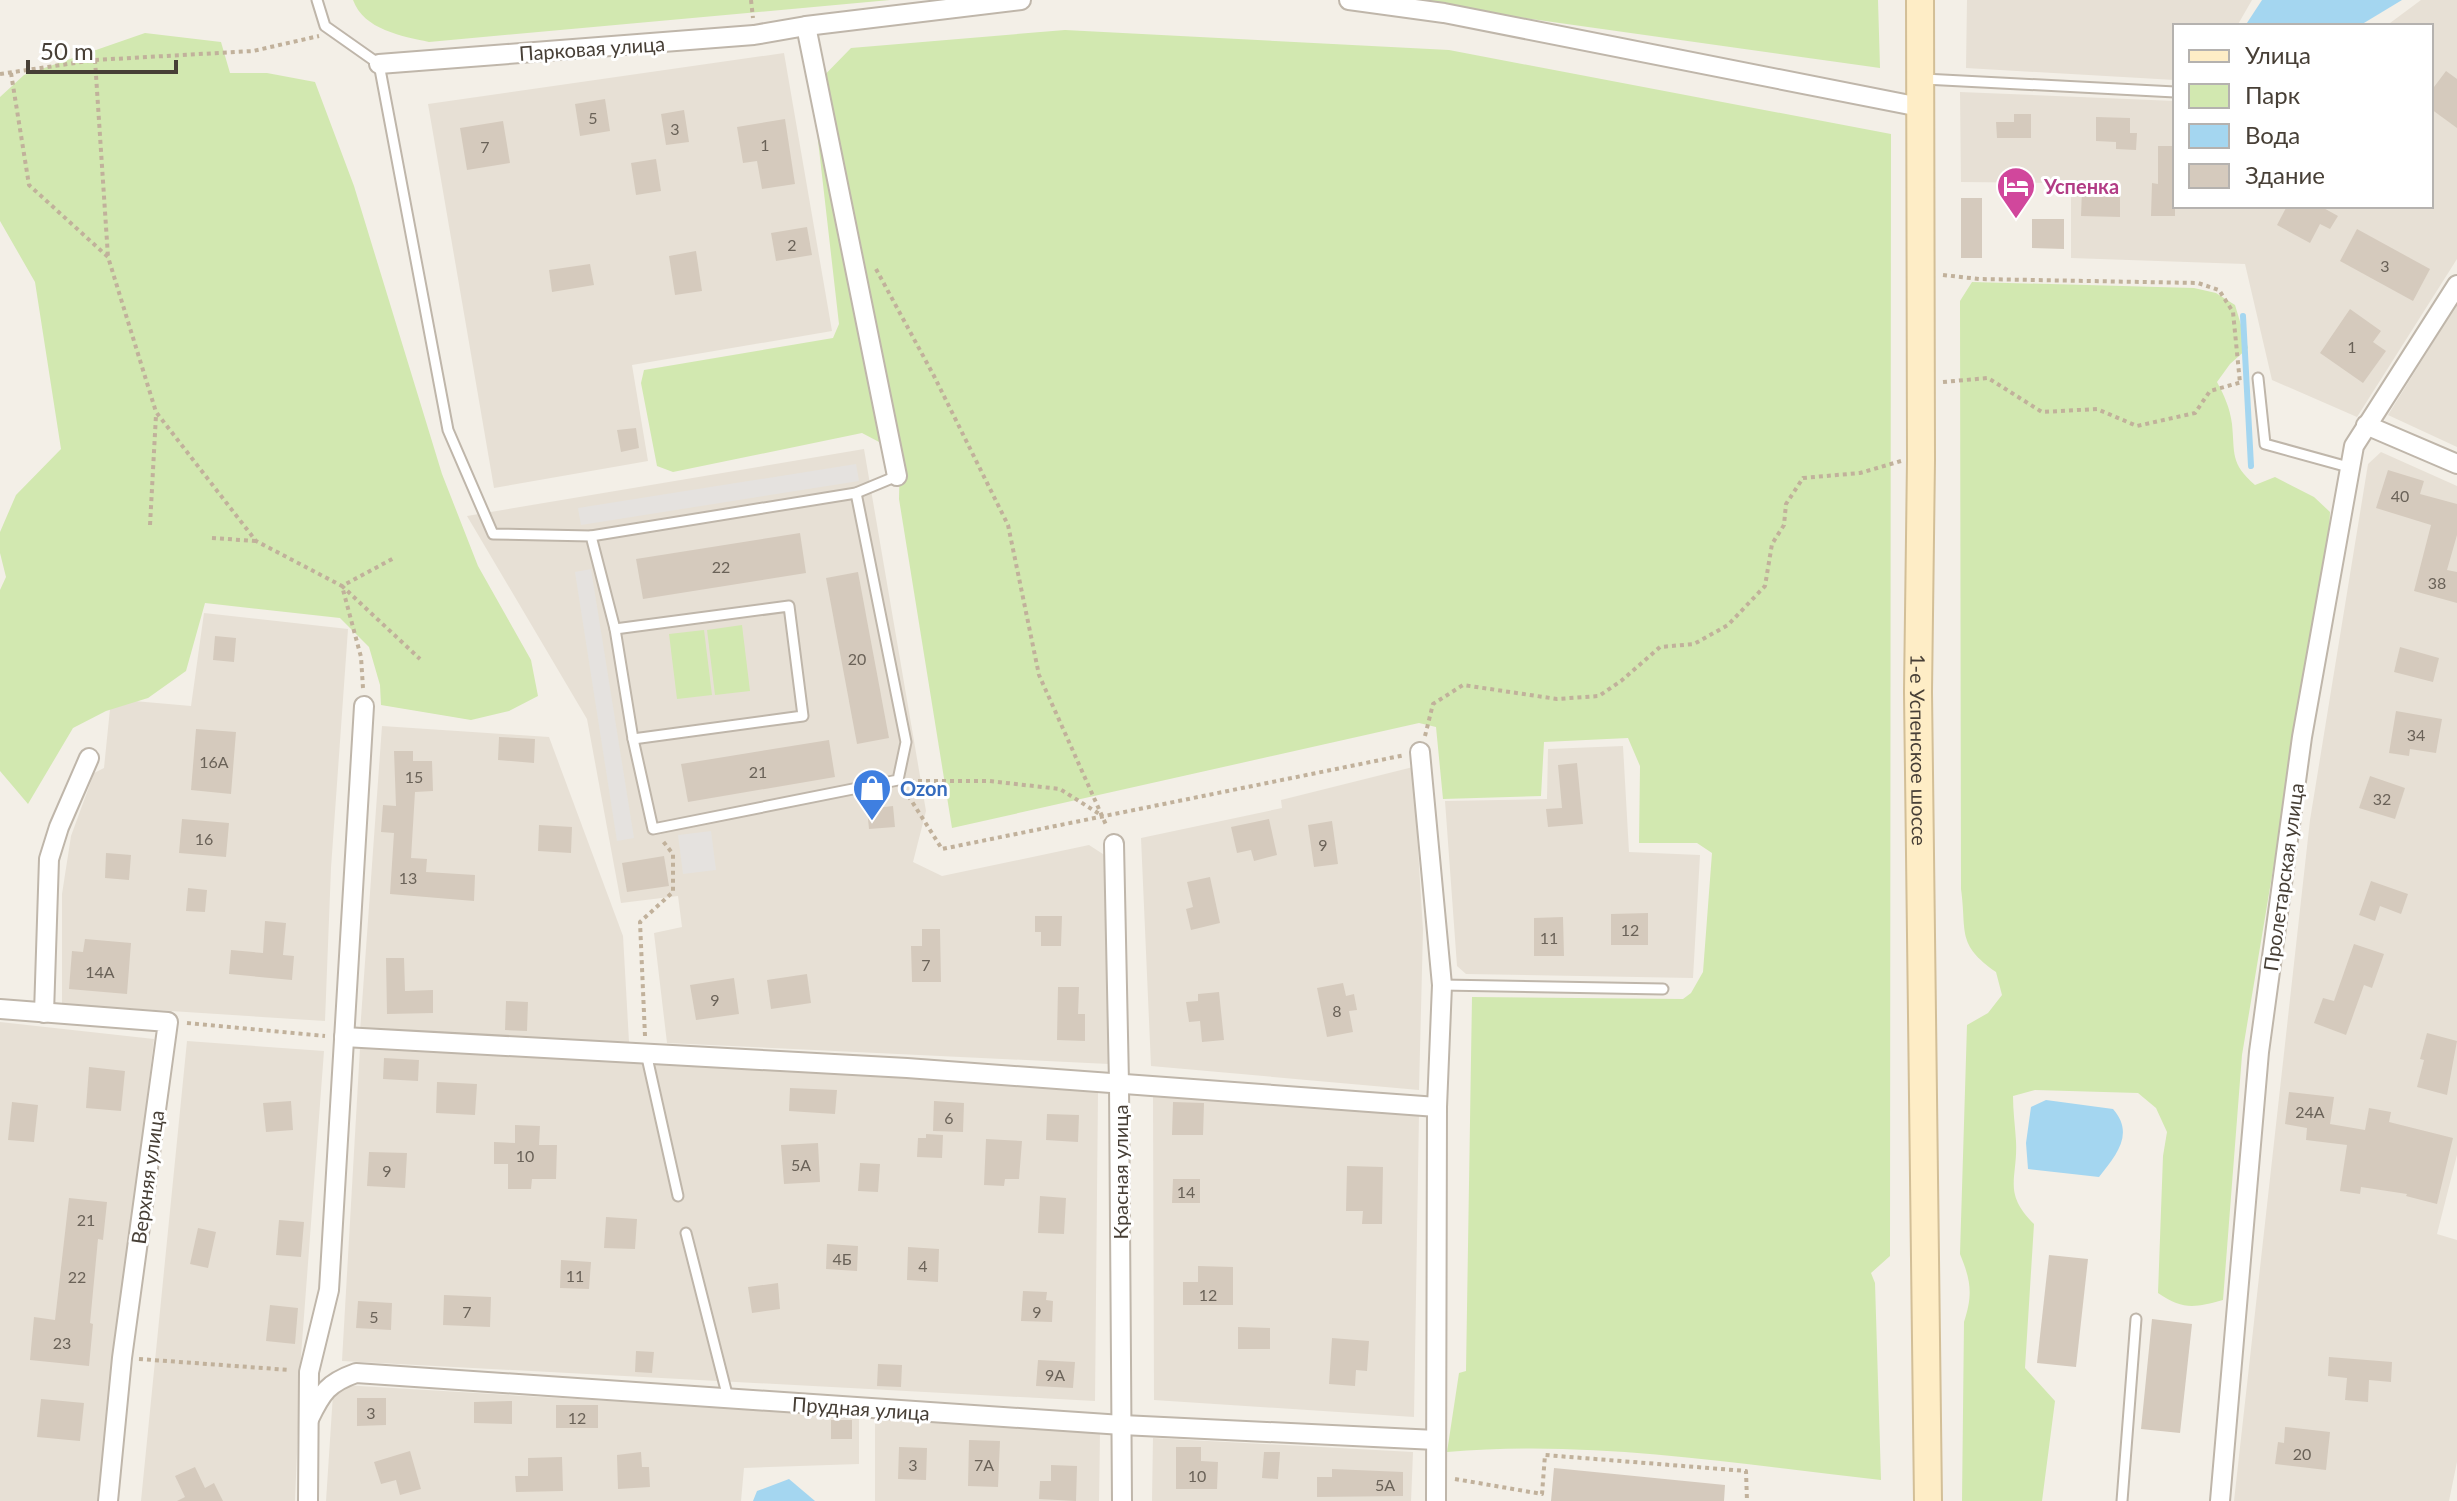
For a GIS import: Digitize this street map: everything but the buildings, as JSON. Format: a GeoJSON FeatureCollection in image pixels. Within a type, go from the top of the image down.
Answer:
{"type":"FeatureCollection","features":[{"type":"Feature","properties":{"kind":"main road","name":"1-е Успенское шоссе"},"geometry":{"type":"LineString","coordinates":[[1920,0],[1918,692],[1928,1501]]}},
{"type":"Feature","properties":{"kind":"street","name":"Парковая улица"},"geometry":{"type":"LineString","coordinates":[[379,64],[754,35],[1021,0]]}},
{"type":"Feature","properties":{"kind":"street"},"geometry":{"type":"LineString","coordinates":[[1349,0],[1444,13],[1920,107]]}},
{"type":"Feature","properties":{"kind":"street"},"geometry":{"type":"LineString","coordinates":[[806,26],[897,476]]}},
{"type":"Feature","properties":{"kind":"street","name":"Пролетарская улица"},"geometry":{"type":"LineString","coordinates":[[2220,1501],[2259,1052],[2302,737],[2354,446],[2457,285]]}},
{"type":"Feature","properties":{"kind":"street"},"geometry":{"type":"LineString","coordinates":[[2366,425],[2457,464]]}},
{"type":"Feature","properties":{"kind":"street"},"geometry":{"type":"LineString","coordinates":[[308,1501],[309,1372],[329,1290],[364,706]]}},
{"type":"Feature","properties":{"kind":"street"},"geometry":{"type":"LineString","coordinates":[[1420,752],[1442,985],[1437,1107],[1436,1501]]}},
{"type":"Feature","properties":{"kind":"street"},"geometry":{"type":"LineString","coordinates":[[44,1013],[49,859],[59,827],[89,758]]}},
{"type":"Feature","properties":{"kind":"street","name":"Красная улица"},"geometry":{"type":"LineString","coordinates":[[1114,844],[1122,1501]]}},
{"type":"Feature","properties":{"kind":"street"},"geometry":{"type":"LineString","coordinates":[[0,1009],[168,1022]]}},
{"type":"Feature","properties":{"kind":"street","name":"Верхняя улица"},"geometry":{"type":"LineString","coordinates":[[108,1501],[122,1358],[168,1022]]}},
{"type":"Feature","properties":{"kind":"street"},"geometry":{"type":"LineString","coordinates":[[344,1037],[1119,1083],[1437,1107]]}},
{"type":"Feature","properties":{"kind":"street","name":"Прудная улица"},"geometry":{"type":"LineString","coordinates":[[309,1419],[321,1394],[335,1381],[356,1373],[1122,1425],[1436,1440]]}},
{"type":"Feature","properties":{"kind":"lane"},"geometry":{"type":"LineString","coordinates":[[317,0],[325,26],[379,64],[448,430],[493,534],[591,536],[856,493],[897,476]]}},
{"type":"Feature","properties":{"kind":"lane"},"geometry":{"type":"LineString","coordinates":[[1920,79],[2173,92]]}},
{"type":"Feature","properties":{"kind":"lane"},"geometry":{"type":"LineString","coordinates":[[2258,378],[2265,444],[2352,468]]}},
{"type":"Feature","properties":{"kind":"lane"},"geometry":{"type":"LineString","coordinates":[[591,536],[615,629],[633,739],[653,829],[898,780],[906,742],[856,493]]}},
{"type":"Feature","properties":{"kind":"lane"},"geometry":{"type":"LineString","coordinates":[[615,629],[789,606],[803,716],[633,739]]}},
{"type":"Feature","properties":{"kind":"lane"},"geometry":{"type":"LineString","coordinates":[[1442,985],[1663,989]]}},
{"type":"Feature","properties":{"kind":"lane"},"geometry":{"type":"LineString","coordinates":[[646,1053],[678,1196]]}},
{"type":"Feature","properties":{"kind":"lane"},"geometry":{"type":"LineString","coordinates":[[686,1233],[728,1398]]}},
{"type":"Feature","properties":{"kind":"lane"},"geometry":{"type":"LineString","coordinates":[[2122,1501],[2136,1319]]}},
{"type":"Feature","properties":{"kind":"path"},"geometry":{"type":"LineString","coordinates":[[0,74],[95,60],[253,51],[319,36],[325,26]]}},
{"type":"Feature","properties":{"kind":"path"},"geometry":{"type":"LineString","coordinates":[[95,60],[108,257],[156,412],[150,525]]}},
{"type":"Feature","properties":{"kind":"path"},"geometry":{"type":"LineString","coordinates":[[11,73],[29,185],[108,257]]}},
{"type":"Feature","properties":{"kind":"path"},"geometry":{"type":"LineString","coordinates":[[871,260],[934,376],[1008,525],[1039,675],[1114,844]]}},
{"type":"Feature","properties":{"kind":"path"},"geometry":{"type":"LineString","coordinates":[[1921,273],[1979,279],[2198,283],[2219,290],[2233,312],[2242,382],[2210,391],[2195,413],[2137,426],[2097,409],[2042,412],[1988,378],[1936,383]]}},
{"type":"Feature","properties":{"kind":"path"},"geometry":{"type":"LineString","coordinates":[[156,412],[256,541]]}},
{"type":"Feature","properties":{"kind":"path"},"geometry":{"type":"LineString","coordinates":[[898,780],[942,849],[1420,752],[1433,704],[1463,685],[1557,699],[1599,696],[1660,647],[1694,644],[1728,625],[1765,586],[1772,544],[1784,525],[1786,504],[1803,478],[1860,473],[1894,461],[1921,460]]}},
{"type":"Feature","properties":{"kind":"path"},"geometry":{"type":"LineString","coordinates":[[212,538],[256,541],[342,586],[420,659]]}},
{"type":"Feature","properties":{"kind":"path"},"geometry":{"type":"LineString","coordinates":[[342,586],[394,558]]}},
{"type":"Feature","properties":{"kind":"path"},"geometry":{"type":"LineString","coordinates":[[342,586],[361,657],[364,706]]}},
{"type":"Feature","properties":{"kind":"path"},"geometry":{"type":"LineString","coordinates":[[898,780],[989,781],[1060,789],[1103,817]]}},
{"type":"Feature","properties":{"kind":"path"},"geometry":{"type":"LineString","coordinates":[[646,1053],[640,922],[673,892],[673,854],[653,829]]}},
{"type":"Feature","properties":{"kind":"path"},"geometry":{"type":"LineString","coordinates":[[168,1022],[344,1037]]}},
{"type":"Feature","properties":{"kind":"path"},"geometry":{"type":"LineString","coordinates":[[122,1358],[309,1372]]}},
{"type":"Feature","properties":{"kind":"path"},"geometry":{"type":"LineString","coordinates":[[1437,1476],[1542,1494],[1545,1455],[1746,1471],[1747,1501]]}},
{"type":"Feature","properties":{"kind":"shaded area"},"geometry":{"type":"Polygon","coordinates":[[[1967,0],[2252,0],[2238,24],[2173,24],[2173,80],[1966,68],[1967,0]]]}},
{"type":"Feature","properties":{"kind":"shaded area"},"geometry":{"type":"Polygon","coordinates":[[[2421,0],[2457,0],[2457,259],[2357,417],[2272,380],[2245,264],[2071,258],[2071,183],[1961,182],[1960,92],[2173,101],[2173,208],[2433,208],[2433,24],[2389,24],[2421,0]]]}},
{"type":"Feature","properties":{"kind":"shaded area"},"geometry":{"type":"Polygon","coordinates":[[[784,53],[832,331],[632,365],[648,461],[494,488],[428,104],[784,53]]]}},
{"type":"Feature","properties":{"kind":"shaded area"},"geometry":{"type":"Polygon","coordinates":[[[2457,304],[2457,447],[2388,415],[2457,304]]]}},
{"type":"Feature","properties":{"kind":"shaded area"},"geometry":{"type":"Polygon","coordinates":[[[864,449],[926,811],[913,862],[942,876],[1089,845],[1106,856],[1109,1064],[667,1043],[654,933],[682,927],[678,896],[621,903],[587,719],[467,516],[864,449]]]}},
{"type":"Feature","properties":{"kind":"shaded area"},"geometry":{"type":"Polygon","coordinates":[[[2381,452],[2457,486],[2457,1155],[2437,1234],[2457,1240],[2457,1462],[2449,1501],[2234,1501],[2310,820],[2368,464],[2381,452]]]}},
{"type":"Feature","properties":{"kind":"shaded area"},"geometry":{"type":"Polygon","coordinates":[[[856,464],[859,481],[581,525],[578,508],[856,464]]]}},
{"type":"Feature","properties":{"kind":"shaded area"},"geometry":{"type":"Polygon","coordinates":[[[591,569],[634,838],[617,841],[575,572],[591,569]]]}},
{"type":"Feature","properties":{"kind":"shaded area"},"geometry":{"type":"Polygon","coordinates":[[[204,613],[348,629],[331,868],[325,1021],[62,1004],[62,894],[71,836],[94,773],[104,768],[111,699],[191,706],[204,613]]]}},
{"type":"Feature","properties":{"kind":"shaded area"},"geometry":{"type":"Polygon","coordinates":[[[382,726],[549,737],[623,936],[629,1042],[360,1032],[382,726]]]}},
{"type":"Feature","properties":{"kind":"shaded area"},"geometry":{"type":"Polygon","coordinates":[[[1623,746],[1629,852],[1700,855],[1693,978],[1466,974],[1457,966],[1445,801],[1547,799],[1548,749],[1623,746]]]}},
{"type":"Feature","properties":{"kind":"shaded area"},"geometry":{"type":"Polygon","coordinates":[[[1413,767],[1423,930],[1419,1090],[1151,1066],[1141,838],[1282,808],[1281,800],[1413,767]]]}},
{"type":"Feature","properties":{"kind":"shaded area"},"geometry":{"type":"Polygon","coordinates":[[[711,831],[716,870],[683,874],[678,835],[711,831]]]}},
{"type":"Feature","properties":{"kind":"shaded area"},"geometry":{"type":"Polygon","coordinates":[[[0,1022],[154,1039],[99,1501],[0,1501],[0,1022]]]}},
{"type":"Feature","properties":{"kind":"shaded area"},"geometry":{"type":"Polygon","coordinates":[[[187,1041],[324,1051],[301,1356],[295,1501],[141,1501],[187,1041]]]}},
{"type":"Feature","properties":{"kind":"shaded area"},"geometry":{"type":"Polygon","coordinates":[[[378,1045],[1098,1090],[1095,1401],[342,1361],[360,1048],[378,1045]]]}},
{"type":"Feature","properties":{"kind":"shaded area"},"geometry":{"type":"Polygon","coordinates":[[[1153,1094],[1419,1113],[1414,1417],[1154,1400],[1153,1094]]]}},
{"type":"Feature","properties":{"kind":"shaded area"},"geometry":{"type":"Polygon","coordinates":[[[343,1385],[859,1416],[859,1464],[744,1468],[741,1501],[326,1501],[333,1394],[343,1385]]]}},
{"type":"Feature","properties":{"kind":"shaded area"},"geometry":{"type":"Polygon","coordinates":[[[875,1418],[1100,1432],[1099,1501],[875,1501],[875,1418]]]}},
{"type":"Feature","properties":{"kind":"shaded area"},"geometry":{"type":"Polygon","coordinates":[[[1153,1438],[1413,1452],[1411,1501],[1152,1501],[1153,1438]]]}},
{"type":"Feature","properties":{"kind":"green space"},"geometry":{"type":"Polygon","coordinates":[[[353,0],[890,0],[429,42],[375,25],[358,10],[353,0]]]}},
{"type":"Feature","properties":{"kind":"green space"},"geometry":{"type":"Polygon","coordinates":[[[1378,0],[1878,0],[1880,68],[1446,7],[1378,0]]]}},
{"type":"Feature","properties":{"kind":"green space"},"geometry":{"type":"Polygon","coordinates":[[[1065,30],[1449,50],[1891,134],[1890,1256],[1871,1273],[1875,1283],[1881,1480],[1610,1451],[1501,1449],[1447,1452],[1459,1373],[1466,1371],[1472,997],[1683,999],[1691,993],[1703,972],[1712,853],[1697,843],[1639,843],[1640,766],[1628,738],[1544,742],[1541,796],[1443,799],[1436,727],[1419,723],[952,828],[899,499],[900,453],[862,433],[673,472],[657,466],[641,383],[644,370],[833,338],[839,324],[812,88],[851,48],[1065,30]]]}},
{"type":"Feature","properties":{"kind":"green space"},"geometry":{"type":"Polygon","coordinates":[[[145,33],[221,42],[230,73],[267,73],[315,82],[354,186],[442,474],[478,566],[531,660],[538,696],[509,711],[471,720],[381,705],[380,685],[369,647],[340,618],[205,603],[186,671],[148,698],[106,711],[73,728],[28,804],[0,771],[0,590],[6,577],[0,553],[0,532],[16,495],[61,449],[35,282],[0,221],[0,97],[24,75],[145,33]]]}},
{"type":"Feature","properties":{"kind":"green space"},"geometry":{"type":"Polygon","coordinates":[[[1972,282],[2194,288],[2216,293],[2235,305],[2248,348],[2230,364],[2217,382],[2230,413],[2238,464],[2255,485],[2275,477],[2314,497],[2330,512],[2329,535],[2242,1055],[2223,1300],[2189,1306],[2158,1293],[2163,1156],[2167,1132],[2156,1108],[2138,1093],[2035,1090],[2013,1096],[2015,1194],[2024,1213],[2034,1224],[2025,1368],[2055,1401],[2042,1501],[1962,1501],[1964,1322],[1970,1295],[1967,1272],[1960,1254],[1967,1025],[1988,1013],[2002,995],[1996,972],[1969,945],[1964,927],[1961,889],[1960,301],[1972,282]]]}},
{"type":"Feature","properties":{"kind":"green space"},"geometry":{"type":"Polygon","coordinates":[[[742,625],[750,691],[715,695],[707,630],[742,625]]]}},
{"type":"Feature","properties":{"kind":"green space"},"geometry":{"type":"Polygon","coordinates":[[[704,630],[712,695],[677,699],[669,634],[704,630]]]}},
{"type":"Feature","properties":{"kind":"water"},"geometry":{"type":"Polygon","coordinates":[[[2262,0],[2402,0],[2362,24],[2246,24],[2262,0]]]}},
{"type":"Feature","properties":{"kind":"water"},"geometry":{"type":"Polygon","coordinates":[[[2046,1100],[2113,1109],[2119,1118],[2123,1136],[2099,1177],[2028,1169],[2026,1143],[2031,1107],[2046,1100]]]}},
{"type":"Feature","properties":{"kind":"water"},"geometry":{"type":"Polygon","coordinates":[[[789,1479],[815,1501],[753,1501],[757,1491],[789,1479]]]}},
{"type":"Feature","properties":{"kind":"waterway"},"geometry":{"type":"LineString","coordinates":[[2243,316],[2251,466]]}},
{"type":"Feature","properties":{"kind":"place","name":"Успенка"},"geometry":{"type":"Point","coordinates":[2016,220]}},
{"type":"Feature","properties":{"kind":"place","name":"Ozon"},"geometry":{"type":"Point","coordinates":[872,822]}}]}
